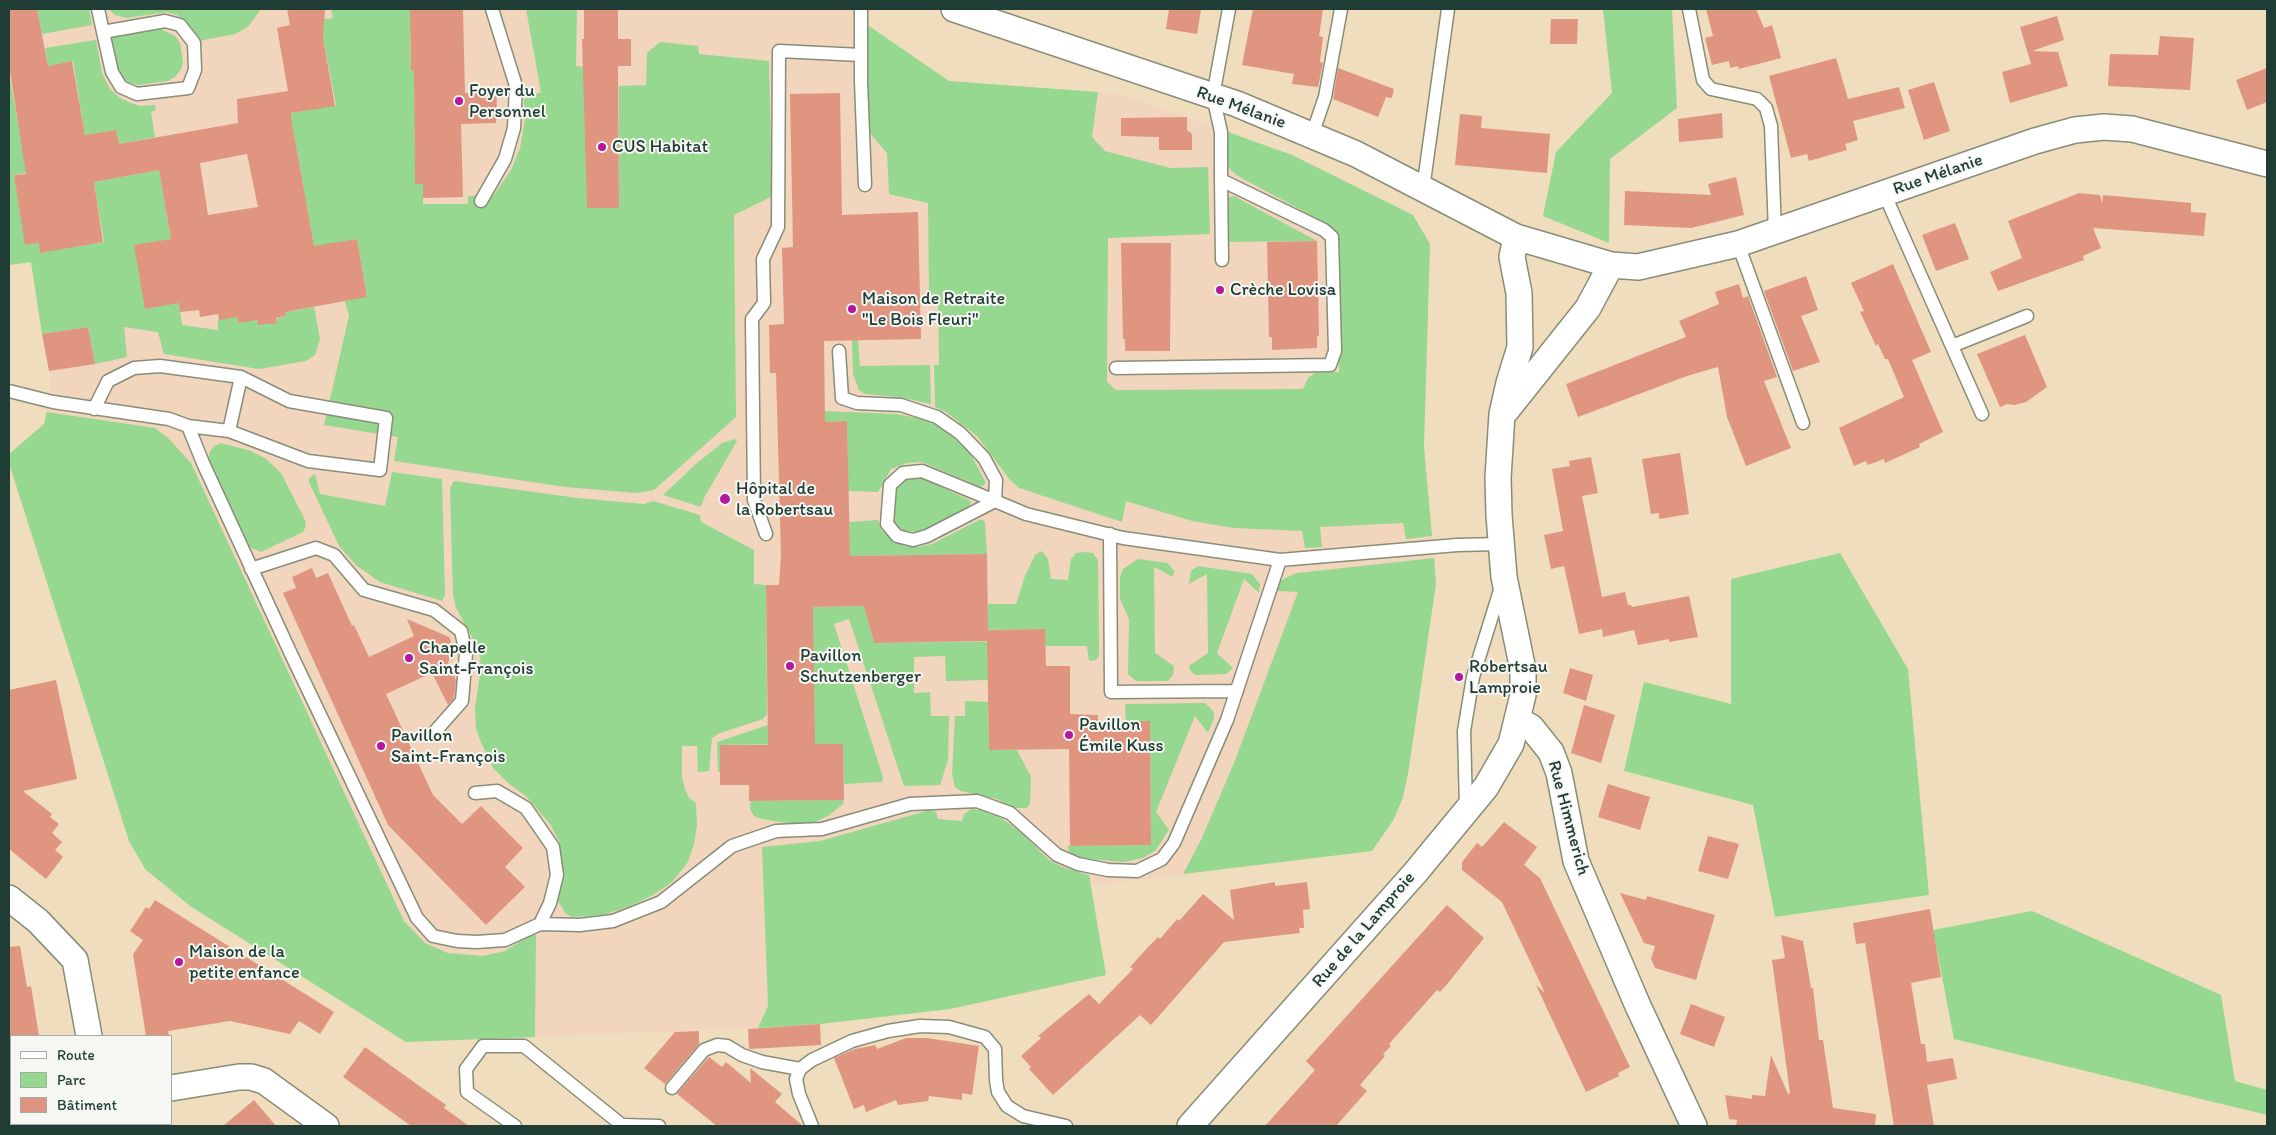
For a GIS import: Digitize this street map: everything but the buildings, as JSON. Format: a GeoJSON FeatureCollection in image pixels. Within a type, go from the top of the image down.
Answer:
{"type":"FeatureCollection","features":[{"type":"Feature","properties":{"kind":"street","name":"Rue Mélanie"},"geometry":{"type":"LineString","coordinates":[[954,9],[1214,96],[1312,135],[1516,237],[1611,265],[1638,267],[1738,244],[2035,141],[2075,130],[2132,129],[2267,164]]}},
{"type":"Feature","properties":{"kind":"street"},"geometry":{"type":"LineString","coordinates":[[1516,237],[1512,257],[1519,292],[1520,347],[1508,383],[1502,414],[1498,478],[1500,544],[1504,577],[1524,670],[1523,695],[1518,720]]}},
{"type":"Feature","properties":{"kind":"street"},"geometry":{"type":"LineString","coordinates":[[1502,414],[1588,308],[1611,265]]}},
{"type":"Feature","properties":{"kind":"street","name":"Rue de la Lamproie"},"geometry":{"type":"LineString","coordinates":[[1190,1126],[1414,873],[1466,810],[1496,770],[1511,744],[1518,720]]}},
{"type":"Feature","properties":{"kind":"street","name":"Rue Himmerich"},"geometry":{"type":"LineString","coordinates":[[1518,720],[1531,727],[1550,752],[1559,773],[1576,861],[1638,1006],[1694,1126]]}},
{"type":"Feature","properties":{"kind":"street"},"geometry":{"type":"LineString","coordinates":[[9,898],[38,921],[75,960],[89,1035]]}},
{"type":"Feature","properties":{"kind":"street"},"geometry":{"type":"LineString","coordinates":[[172,1088],[239,1076],[251,1077],[264,1082],[326,1126]]}},
{"type":"Feature","properties":{"kind":"lane"},"geometry":{"type":"LineString","coordinates":[[98,9],[103,32],[112,72],[121,87],[137,94],[188,88],[195,70],[194,43],[180,25],[166,21],[103,32]]}},
{"type":"Feature","properties":{"kind":"lane"},"geometry":{"type":"LineString","coordinates":[[481,200],[505,159],[514,128],[516,86],[492,9]]}},
{"type":"Feature","properties":{"kind":"lane"},"geometry":{"type":"LineString","coordinates":[[861,9],[865,186]]}},
{"type":"Feature","properties":{"kind":"lane"},"geometry":{"type":"LineString","coordinates":[[1222,260],[1221,132],[1214,96],[1228,9]]}},
{"type":"Feature","properties":{"kind":"lane"},"geometry":{"type":"LineString","coordinates":[[1312,135],[1325,97],[1340,9]]}},
{"type":"Feature","properties":{"kind":"lane"},"geometry":{"type":"LineString","coordinates":[[1423,189],[1448,9]]}},
{"type":"Feature","properties":{"kind":"lane"},"geometry":{"type":"LineString","coordinates":[[1689,9],[1703,80],[1711,89],[1757,98],[1766,108],[1771,126],[1774,232]]}},
{"type":"Feature","properties":{"kind":"lane"},"geometry":{"type":"LineString","coordinates":[[766,534],[754,500],[752,319],[764,303],[763,259],[778,227],[779,51],[861,55]]}},
{"type":"Feature","properties":{"kind":"lane"},"geometry":{"type":"LineString","coordinates":[[1116,368],[1330,365],[1335,351],[1332,237],[1324,230],[1221,180]]}},
{"type":"Feature","properties":{"kind":"lane"},"geometry":{"type":"LineString","coordinates":[[1884,193],[1982,414]]}},
{"type":"Feature","properties":{"kind":"lane"},"geometry":{"type":"LineString","coordinates":[[1738,244],[1803,423]]}},
{"type":"Feature","properties":{"kind":"lane"},"geometry":{"type":"LineString","coordinates":[[1952,346],[2027,316]]}},
{"type":"Feature","properties":{"kind":"lane"},"geometry":{"type":"LineString","coordinates":[[839,350],[842,398],[857,404],[901,405],[937,417],[960,433],[984,458],[996,480],[995,501]]}},
{"type":"Feature","properties":{"kind":"lane"},"geometry":{"type":"LineString","coordinates":[[9,391],[53,402],[169,420],[188,426],[229,431],[308,461],[380,470],[386,418],[289,401],[241,377],[160,366],[134,368],[108,381],[94,408]]}},
{"type":"Feature","properties":{"kind":"lane"},"geometry":{"type":"LineString","coordinates":[[229,431],[241,377]]}},
{"type":"Feature","properties":{"kind":"lane"},"geometry":{"type":"LineString","coordinates":[[188,426],[202,464],[417,918],[433,936],[477,942],[505,940],[540,924],[580,925],[613,921],[662,902],[732,846],[776,831],[822,829],[910,804],[977,801],[1010,814],[1057,855],[1078,864],[1108,870],[1137,871],[1162,859],[1174,842],[1227,720],[1280,560]]}},
{"type":"Feature","properties":{"kind":"lane"},"geometry":{"type":"LineString","coordinates":[[995,501],[934,532],[913,540],[897,536],[887,524],[890,485],[903,473],[922,471],[995,501],[1026,514],[1110,534],[1280,560],[1457,545],[1500,544]]}},
{"type":"Feature","properties":{"kind":"lane"},"geometry":{"type":"LineString","coordinates":[[1110,534],[1111,692],[1237,691]]}},
{"type":"Feature","properties":{"kind":"lane"},"geometry":{"type":"LineString","coordinates":[[252,569],[316,548],[334,555],[364,590],[434,610],[461,631],[466,653],[462,701],[432,735]]}},
{"type":"Feature","properties":{"kind":"lane"},"geometry":{"type":"LineString","coordinates":[[1466,810],[1464,731],[1473,677],[1504,577]]}},
{"type":"Feature","properties":{"kind":"lane"},"geometry":{"type":"LineString","coordinates":[[475,793],[497,791],[526,808],[553,847],[557,875],[550,903],[540,924]]}},
{"type":"Feature","properties":{"kind":"lane"},"geometry":{"type":"LineString","coordinates":[[812,1126],[799,1094],[796,1079],[800,1069],[812,1060],[852,1041],[888,1031],[920,1026],[956,1029],[985,1037],[995,1049],[998,1092],[1007,1106],[1023,1116],[1066,1126]]}},
{"type":"Feature","properties":{"kind":"lane"},"geometry":{"type":"LineString","coordinates":[[672,1088],[704,1050],[717,1044],[727,1046],[742,1055],[762,1062],[800,1069]]}},
{"type":"Feature","properties":{"kind":"lane"},"geometry":{"type":"LineString","coordinates":[[515,1126],[467,1092],[466,1069],[483,1046],[524,1046],[623,1126],[659,1126]]}},
{"type":"Feature","properties":{"kind":"shaded area","name":"Hôpital de la Robertsau"},"geometry":{"type":"Polygon","coordinates":[[[9,9],[851,9],[878,34],[949,81],[1124,95],[1292,155],[1413,215],[1430,244],[1424,447],[1436,584],[1408,774],[1403,797],[1394,819],[1372,851],[1091,886],[1106,975],[950,1009],[789,1027],[406,1042],[190,906],[145,869],[129,841],[9,463],[9,454],[44,424],[51,385],[31,262],[9,265],[9,9]]]}},
{"type":"Feature","properties":{"kind":"green space"},"geometry":{"type":"Polygon","coordinates":[[[37,9],[89,9],[92,25],[42,34],[37,9]]]}},
{"type":"Feature","properties":{"kind":"green space"},"geometry":{"type":"Polygon","coordinates":[[[109,9],[261,9],[248,27],[235,34],[198,41],[186,21],[177,15],[167,12],[126,18],[115,15],[109,9]]]}},
{"type":"Feature","properties":{"kind":"green space"},"geometry":{"type":"Polygon","coordinates":[[[331,9],[420,9],[421,32],[410,33],[411,70],[421,71],[421,92],[414,93],[414,108],[421,109],[414,131],[415,146],[422,147],[415,168],[415,184],[423,184],[423,204],[468,204],[468,196],[494,195],[511,170],[520,148],[525,119],[524,99],[541,92],[526,9],[577,9],[576,66],[585,67],[587,208],[619,207],[619,86],[646,85],[647,53],[660,42],[698,46],[699,54],[769,61],[772,194],[771,197],[734,215],[736,417],[654,490],[636,493],[565,487],[394,461],[398,437],[324,425],[349,316],[345,301],[367,296],[357,239],[314,247],[292,123],[291,113],[336,105],[320,22],[321,20],[333,18],[331,9]]]}},
{"type":"Feature","properties":{"kind":"green space"},"geometry":{"type":"Polygon","coordinates":[[[1603,9],[1672,9],[1677,108],[1610,159],[1609,243],[1543,216],[1556,152],[1612,93],[1603,9]]]}},
{"type":"Feature","properties":{"kind":"green space"},"geometry":{"type":"Polygon","coordinates":[[[869,26],[949,81],[1098,92],[1092,137],[1105,151],[1170,168],[1208,167],[1210,234],[1108,238],[1107,382],[1116,390],[1303,389],[1308,378],[1315,373],[1339,372],[1338,235],[1329,225],[1238,176],[1228,167],[1228,132],[1292,155],[1413,215],[1430,244],[1424,447],[1432,536],[1406,539],[1403,523],[1320,527],[1322,547],[1305,548],[1302,531],[1234,528],[1192,521],[1126,501],[1122,522],[1019,488],[1010,480],[977,436],[946,412],[935,407],[934,365],[939,365],[938,295],[929,295],[928,203],[889,194],[887,153],[868,131],[866,39],[869,26]]]}},
{"type":"Feature","properties":{"kind":"green space"},"geometry":{"type":"Polygon","coordinates":[[[161,29],[175,36],[180,43],[183,62],[181,69],[175,77],[168,81],[138,85],[128,82],[120,76],[116,67],[111,37],[161,29]]]}},
{"type":"Feature","properties":{"kind":"green space"},"geometry":{"type":"Polygon","coordinates":[[[96,40],[102,73],[110,89],[120,98],[131,103],[140,106],[155,105],[156,110],[151,112],[155,137],[119,144],[116,130],[85,135],[73,61],[48,66],[45,48],[96,40]]]}},
{"type":"Feature","properties":{"kind":"green space"},"geometry":{"type":"Polygon","coordinates":[[[9,73],[27,173],[14,175],[26,245],[39,241],[41,252],[104,242],[94,182],[159,170],[171,239],[134,246],[179,303],[182,325],[218,330],[218,320],[237,314],[239,323],[256,317],[259,326],[259,324],[275,321],[277,323],[276,319],[286,316],[285,312],[314,307],[320,339],[315,355],[306,361],[259,369],[164,354],[158,332],[124,327],[127,357],[95,364],[88,327],[42,334],[31,262],[9,265],[9,73]]]}},
{"type":"Feature","properties":{"kind":"green space"},"geometry":{"type":"Polygon","coordinates":[[[1234,196],[1317,241],[1228,242],[1227,198],[1234,196]]]}},
{"type":"Feature","properties":{"kind":"green space"},"geometry":{"type":"Polygon","coordinates":[[[852,340],[858,340],[860,366],[930,365],[931,404],[899,397],[865,394],[859,390],[853,374],[852,340]]]}},
{"type":"Feature","properties":{"kind":"green space"},"geometry":{"type":"Polygon","coordinates":[[[825,411],[897,414],[922,419],[942,427],[970,453],[986,483],[981,487],[922,462],[907,463],[891,469],[878,492],[848,491],[847,421],[825,422],[825,411]]]}},
{"type":"Feature","properties":{"kind":"green space"},"geometry":{"type":"Polygon","coordinates":[[[47,412],[155,428],[168,438],[191,463],[404,921],[425,943],[448,953],[483,956],[505,951],[531,935],[536,935],[535,1037],[406,1042],[190,906],[145,869],[129,841],[9,463],[9,454],[44,424],[47,412]]]}},
{"type":"Feature","properties":{"kind":"green space"},"geometry":{"type":"Polygon","coordinates":[[[735,439],[737,441],[704,498],[701,507],[663,495],[697,463],[722,443],[735,439]]]}},
{"type":"Feature","properties":{"kind":"green space"},"geometry":{"type":"Polygon","coordinates":[[[221,443],[248,450],[265,458],[281,473],[305,520],[306,526],[303,532],[261,552],[249,547],[209,461],[209,453],[214,446],[221,443]]]}},
{"type":"Feature","properties":{"kind":"green space"},"geometry":{"type":"Polygon","coordinates":[[[392,472],[442,479],[445,595],[442,601],[380,582],[357,566],[339,546],[309,482],[309,478],[315,474],[320,494],[385,506],[392,472]]]}},
{"type":"Feature","properties":{"kind":"green space"},"geometry":{"type":"Polygon","coordinates":[[[909,477],[921,478],[969,500],[971,502],[969,507],[930,528],[905,531],[896,527],[893,524],[894,493],[899,483],[909,477]]]}},
{"type":"Feature","properties":{"kind":"green space"},"geometry":{"type":"Polygon","coordinates":[[[454,481],[578,498],[644,504],[653,501],[700,515],[701,522],[754,550],[754,584],[766,585],[767,714],[763,719],[720,733],[712,738],[709,771],[698,772],[697,746],[682,746],[682,777],[689,798],[696,803],[697,825],[694,844],[688,862],[672,882],[653,895],[630,906],[603,915],[573,917],[566,914],[556,898],[562,873],[559,841],[550,824],[526,796],[509,784],[493,768],[480,740],[476,729],[475,708],[481,668],[479,650],[456,608],[453,595],[450,488],[454,481]]]}},
{"type":"Feature","properties":{"kind":"green space"},"geometry":{"type":"Polygon","coordinates":[[[878,520],[881,530],[889,537],[904,546],[918,547],[932,544],[979,520],[983,520],[985,523],[987,554],[850,556],[849,522],[878,520]]]}},
{"type":"Feature","properties":{"kind":"green space"},"geometry":{"type":"Polygon","coordinates":[[[1042,551],[1048,559],[1051,579],[1068,580],[1071,559],[1076,553],[1093,553],[1098,560],[1099,655],[1096,660],[1089,661],[1087,646],[1045,646],[1045,629],[882,631],[969,612],[988,611],[988,604],[1016,604],[1025,576],[1035,555],[1042,551]]]}},
{"type":"Feature","properties":{"kind":"green space"},"geometry":{"type":"Polygon","coordinates":[[[1840,553],[1908,669],[1929,895],[1775,917],[1753,805],[1624,771],[1644,682],[1731,704],[1731,579],[1840,553]]]}},
{"type":"Feature","properties":{"kind":"green space"},"geometry":{"type":"Polygon","coordinates":[[[1434,558],[1436,584],[1408,774],[1403,797],[1394,819],[1372,851],[1183,874],[1201,840],[1234,763],[1298,592],[1276,591],[1279,581],[1297,573],[1434,558]]]}},
{"type":"Feature","properties":{"kind":"green space"},"geometry":{"type":"Polygon","coordinates":[[[1138,559],[1168,563],[1174,571],[1173,577],[1154,567],[1155,653],[1174,666],[1173,675],[1168,681],[1136,681],[1128,674],[1129,619],[1120,599],[1120,577],[1123,569],[1138,559]]]}},
{"type":"Feature","properties":{"kind":"green space"},"geometry":{"type":"Polygon","coordinates":[[[1198,566],[1252,574],[1260,584],[1259,593],[1244,579],[1217,653],[1233,668],[1226,674],[1195,675],[1190,670],[1189,666],[1208,653],[1207,574],[1189,584],[1191,571],[1198,566]]]}},
{"type":"Feature","properties":{"kind":"green space"},"geometry":{"type":"Polygon","coordinates":[[[864,606],[874,643],[1034,641],[988,680],[946,681],[945,656],[914,657],[914,693],[930,692],[931,716],[949,716],[948,760],[940,785],[904,786],[849,619],[834,624],[883,777],[882,782],[844,784],[843,744],[814,744],[813,607],[864,606]]]}},
{"type":"Feature","properties":{"kind":"green space"},"geometry":{"type":"Polygon","coordinates":[[[965,701],[988,702],[989,750],[1017,750],[1031,777],[1030,804],[1027,808],[1014,808],[997,799],[961,791],[955,787],[952,774],[955,716],[965,716],[965,701]]]}},
{"type":"Feature","properties":{"kind":"green space"},"geometry":{"type":"Polygon","coordinates":[[[1205,703],[1214,712],[1214,718],[1208,733],[1195,716],[1156,812],[1169,830],[1155,851],[1143,858],[1125,862],[1087,859],[1070,853],[1067,846],[1151,845],[1150,721],[1126,721],[1125,704],[1205,703]]]}},
{"type":"Feature","properties":{"kind":"green space"},"geometry":{"type":"Polygon","coordinates":[[[768,725],[794,744],[720,745],[720,772],[718,772],[717,742],[768,725]]]}},
{"type":"Feature","properties":{"kind":"green space"},"geometry":{"type":"Polygon","coordinates":[[[843,800],[844,803],[828,816],[806,826],[762,819],[754,816],[750,809],[751,801],[843,800]]]}},
{"type":"Feature","properties":{"kind":"green space"},"geometry":{"type":"Polygon","coordinates":[[[971,809],[980,810],[1001,818],[1021,832],[1049,860],[1062,867],[1089,875],[1106,975],[950,1009],[820,1024],[758,1028],[768,1006],[762,847],[820,841],[930,810],[936,812],[938,819],[962,821],[964,814],[971,809]]]}},
{"type":"Feature","properties":{"kind":"green space"},"geometry":{"type":"Polygon","coordinates":[[[2032,911],[2221,995],[2235,1081],[2267,1090],[2267,1115],[1954,1039],[1933,930],[2032,911]]]}},
{"type":"Feature","properties":{"kind":"place","name":"Foyer du Personnel"},"geometry":{"type":"Point","coordinates":[459,101]}},
{"type":"Feature","properties":{"kind":"place","name":"CUS Habitat"},"geometry":{"type":"Point","coordinates":[602,147]}},
{"type":"Feature","properties":{"kind":"place","name":"Crèche Lovisa"},"geometry":{"type":"Point","coordinates":[1220,290]}},
{"type":"Feature","properties":{"kind":"place","name":"Maison de Retraite \"Le Bois Fleuri\""},"geometry":{"type":"Point","coordinates":[852,309]}},
{"type":"Feature","properties":{"kind":"place","name":"Hôpital de la Robertsau"},"geometry":{"type":"Point","coordinates":[725,499]}},
{"type":"Feature","properties":{"kind":"place","name":"Chapelle Saint-François"},"geometry":{"type":"Point","coordinates":[409,658]}},
{"type":"Feature","properties":{"kind":"place","name":"Pavillon Schutzenberger"},"geometry":{"type":"Point","coordinates":[790,666]}},
{"type":"Feature","properties":{"kind":"place","name":"Robertsau Lamproie"},"geometry":{"type":"Point","coordinates":[1459,677]}},
{"type":"Feature","properties":{"kind":"place","name":"Pavillon Émile Kuss"},"geometry":{"type":"Point","coordinates":[1069,735]}},
{"type":"Feature","properties":{"kind":"place","name":"Pavillon Saint-François"},"geometry":{"type":"Point","coordinates":[381,746]}},
{"type":"Feature","properties":{"kind":"place","name":"Maison de la petite enfance"},"geometry":{"type":"Point","coordinates":[179,962]}}]}
